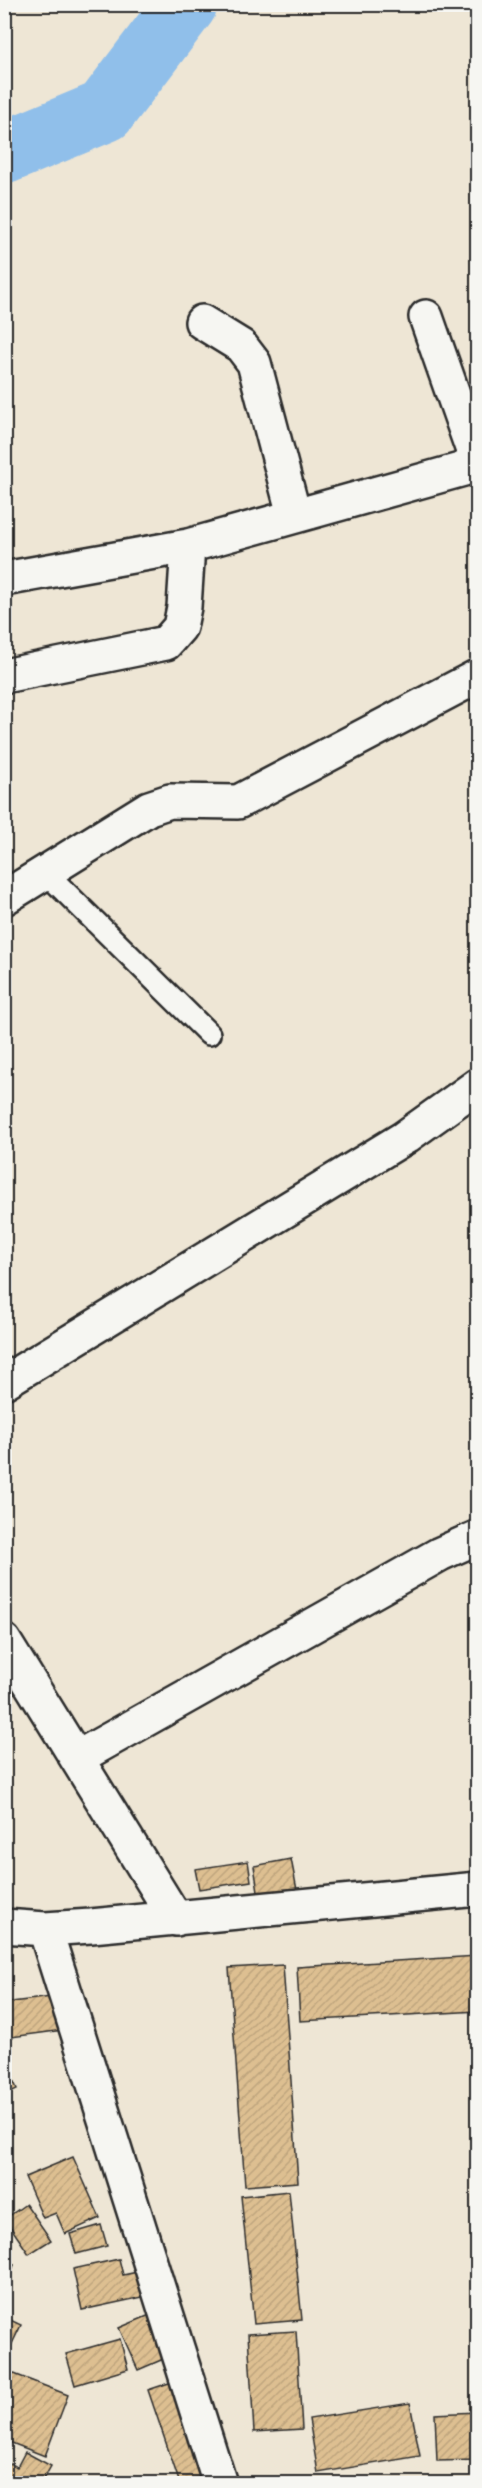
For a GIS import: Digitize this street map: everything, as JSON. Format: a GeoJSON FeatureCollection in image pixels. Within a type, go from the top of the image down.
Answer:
{"type":"FeatureCollection","features":[{"type":"Feature","properties":{"kind":"street"},"geometry":{"type":"LineString","coordinates":[[4,579],[188,546],[477,465],[426,317]]}},
{"type":"Feature","properties":{"kind":"street"},"geometry":{"type":"LineString","coordinates":[[202,322],[241,346],[254,363],[294,515]]}},
{"type":"Feature","properties":{"kind":"street"},"geometry":{"type":"LineString","coordinates":[[4,676],[166,642],[180,627],[188,586],[188,546]]}},
{"type":"Feature","properties":{"kind":"street"},"geometry":{"type":"LineString","coordinates":[[4,898],[149,808],[170,801],[238,802],[477,676]]}},
{"type":"Feature","properties":{"kind":"street"},"geometry":{"type":"LineString","coordinates":[[4,1382],[404,1138],[477,1084]]}},
{"type":"Feature","properties":{"kind":"street"},"geometry":{"type":"LineString","coordinates":[[77,1758],[440,1554],[477,1537]]}},
{"type":"Feature","properties":{"kind":"street"},"geometry":{"type":"LineString","coordinates":[[4,1641],[176,1918]]}},
{"type":"Feature","properties":{"kind":"street"},"geometry":{"type":"LineString","coordinates":[[4,1926],[45,1929],[477,1889]]}},
{"type":"Feature","properties":{"kind":"street"},"geometry":{"type":"LineString","coordinates":[[45,1929],[220,2484]]}},
{"type":"Feature","properties":{"kind":"lane"},"geometry":{"type":"LineString","coordinates":[[45,872],[209,1034]]}},
{"type":"Feature","properties":{"kind":"building"},"geometry":{"type":"Polygon","coordinates":[[[291,1859],[297,1890],[259,1897],[254,1866],[291,1859]]]}},
{"type":"Feature","properties":{"kind":"building"},"geometry":{"type":"Polygon","coordinates":[[[248,1861],[251,1881],[199,1889],[195,1869],[248,1861]]]}},
{"type":"Feature","properties":{"kind":"building"},"geometry":{"type":"Polygon","coordinates":[[[478,1956],[478,2011],[300,2021],[297,1967],[478,1956]]]}},
{"type":"Feature","properties":{"kind":"building"},"geometry":{"type":"Polygon","coordinates":[[[283,1965],[298,2182],[245,2186],[229,1968],[283,1965]]]}},
{"type":"Feature","properties":{"kind":"building"},"geometry":{"type":"Polygon","coordinates":[[[59,1996],[63,2030],[4,2038],[4,2003],[59,1996]]]}},
{"type":"Feature","properties":{"kind":"building"},"geometry":{"type":"Polygon","coordinates":[[[4,2059],[17,2089],[4,2095],[4,2059]]]}},
{"type":"Feature","properties":{"kind":"building"},"geometry":{"type":"Polygon","coordinates":[[[73,2157],[100,2218],[65,2234],[56,2213],[43,2218],[25,2177],[73,2157]]]}},
{"type":"Feature","properties":{"kind":"building"},"geometry":{"type":"Polygon","coordinates":[[[289,2191],[302,2320],[254,2324],[241,2196],[289,2191]]]}},
{"type":"Feature","properties":{"kind":"building"},"geometry":{"type":"Polygon","coordinates":[[[26,2204],[51,2240],[29,2254],[5,2219],[26,2204]]]}},
{"type":"Feature","properties":{"kind":"building"},"geometry":{"type":"Polygon","coordinates":[[[101,2225],[107,2246],[76,2254],[70,2234],[101,2225]]]}},
{"type":"Feature","properties":{"kind":"building"},"geometry":{"type":"Polygon","coordinates":[[[119,2259],[123,2275],[147,2270],[152,2295],[82,2310],[73,2269],[119,2259]]]}},
{"type":"Feature","properties":{"kind":"building"},"geometry":{"type":"Polygon","coordinates":[[[4,2261],[14,2265],[4,2289],[4,2261]]]}},
{"type":"Feature","properties":{"kind":"building"},"geometry":{"type":"Polygon","coordinates":[[[157,2312],[175,2354],[138,2370],[119,2328],[157,2312]]]}},
{"type":"Feature","properties":{"kind":"building"},"geometry":{"type":"Polygon","coordinates":[[[4,2317],[21,2325],[7,2354],[4,2353],[4,2317]]]}},
{"type":"Feature","properties":{"kind":"building"},"geometry":{"type":"Polygon","coordinates":[[[296,2331],[302,2429],[254,2432],[248,2334],[296,2331]]]}},
{"type":"Feature","properties":{"kind":"building"},"geometry":{"type":"Polygon","coordinates":[[[120,2339],[128,2369],[75,2385],[66,2354],[120,2339]]]}},
{"type":"Feature","properties":{"kind":"building"},"geometry":{"type":"Polygon","coordinates":[[[4,2370],[68,2395],[45,2456],[4,2440],[4,2370]]]}},
{"type":"Feature","properties":{"kind":"building"},"geometry":{"type":"Polygon","coordinates":[[[175,2381],[210,2484],[180,2484],[148,2390],[175,2381]]]}},
{"type":"Feature","properties":{"kind":"building"},"geometry":{"type":"Polygon","coordinates":[[[410,2403],[420,2456],[318,2473],[309,2419],[410,2403]]]}},
{"type":"Feature","properties":{"kind":"building"},"geometry":{"type":"Polygon","coordinates":[[[478,2412],[478,2460],[437,2461],[435,2414],[478,2412]]]}},
{"type":"Feature","properties":{"kind":"building"},"geometry":{"type":"Polygon","coordinates":[[[25,2452],[51,2466],[42,2482],[44,2484],[4,2484],[4,2460],[17,2467],[25,2452]]]}},
{"type":"Feature","properties":{"kind":"waterway"},"geometry":{"type":"LineString","coordinates":[[4,153],[105,111],[186,4]]}}]}
